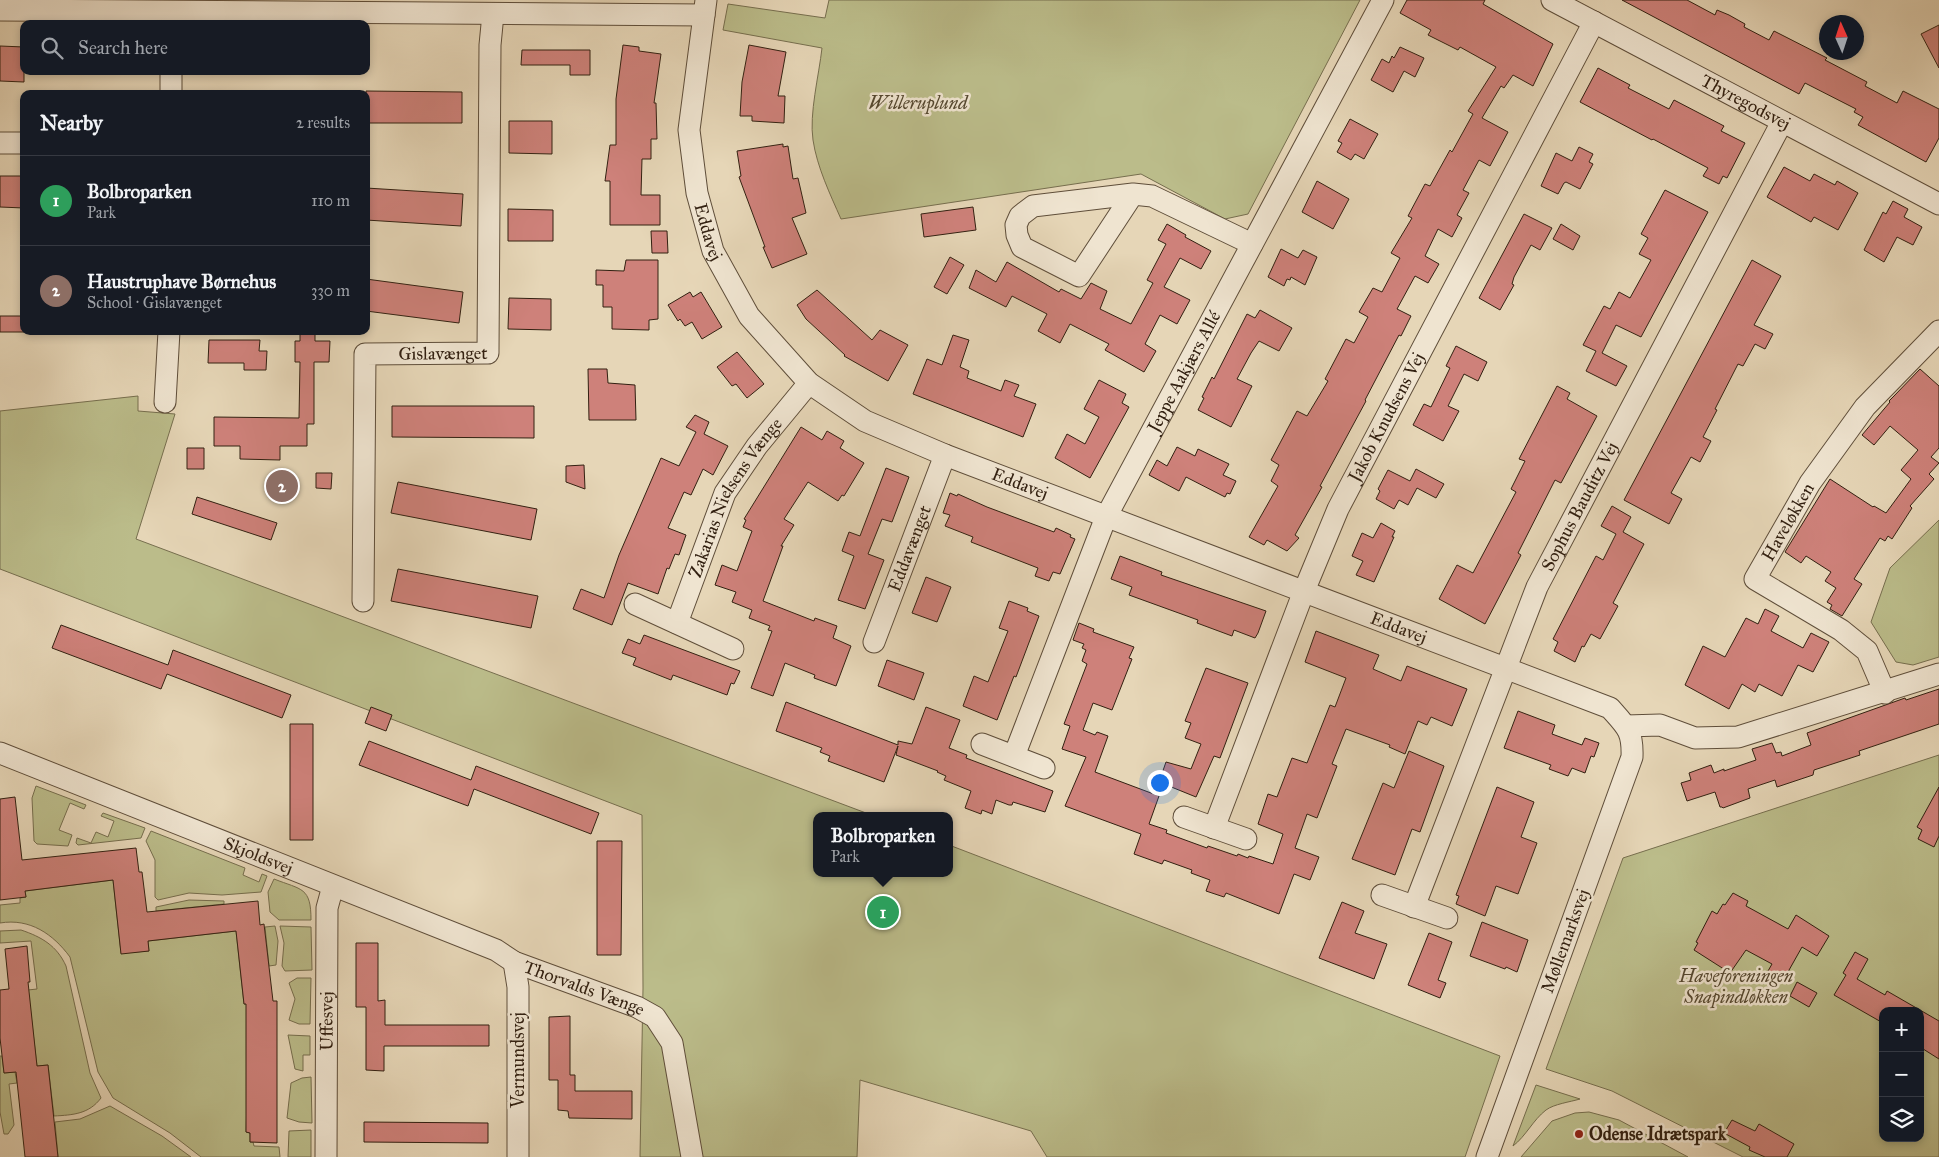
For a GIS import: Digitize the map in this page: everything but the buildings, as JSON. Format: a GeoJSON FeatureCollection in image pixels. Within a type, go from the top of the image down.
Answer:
{"type":"FeatureCollection","features":[{"type":"Feature","properties":{"kind":"street","name":"Jeppe Aakjærs Allé"},"geometry":{"type":"LineString","coordinates":[[1014,756],[1106,517],[1383,0]]}},
{"type":"Feature","properties":{"kind":"street","name":"Thyregodsvej"},"geometry":{"type":"LineString","coordinates":[[1552,0],[1939,204]]}},
{"type":"Feature","properties":{"kind":"street"},"geometry":{"type":"LineString","coordinates":[[0,10],[172,18],[492,14],[705,8]]}},
{"type":"Feature","properties":{"kind":"street","name":"Eddavej"},"geometry":{"type":"LineString","coordinates":[[705,8],[689,130],[697,193],[713,251],[749,316],[809,383],[866,421],[945,455],[1610,708],[1626,726]]}},
{"type":"Feature","properties":{"kind":"street","name":"Gislavænget"},"geometry":{"type":"LineString","coordinates":[[363,601],[365,354],[488,353],[490,54],[492,14]]}},
{"type":"Feature","properties":{"kind":"street","name":"Jakob Knudsens Vej"},"geometry":{"type":"LineString","coordinates":[[1214,828],[1304,591],[1338,510],[1594,22]]}},
{"type":"Feature","properties":{"kind":"street"},"geometry":{"type":"LineString","coordinates":[[171,90],[172,75]]}},
{"type":"Feature","properties":{"kind":"street","name":"Sophus Bauditz Vej"},"geometry":{"type":"LineString","coordinates":[[1414,907],[1537,587],[1782,122]]}},
{"type":"Feature","properties":{"kind":"street"},"geometry":{"type":"LineString","coordinates":[[0,143],[20,143]]}},
{"type":"Feature","properties":{"kind":"street"},"geometry":{"type":"LineString","coordinates":[[1133,194],[1079,276],[1022,247],[1017,235],[1016,225],[1020,216],[1033,206],[1133,194],[1152,196],[1252,244]]}},
{"type":"Feature","properties":{"kind":"street","name":"Haveløkken"},"geometry":{"type":"LineString","coordinates":[[1885,693],[1867,650],[1841,630],[1755,579],[1810,483],[1865,407],[1939,331]]}},
{"type":"Feature","properties":{"kind":"street"},"geometry":{"type":"LineString","coordinates":[[165,402],[169,335]]}},
{"type":"Feature","properties":{"kind":"street","name":"Zakarias Nielsens Vænge"},"geometry":{"type":"LineString","coordinates":[[677,623],[725,493],[757,446],[809,383]]}},
{"type":"Feature","properties":{"kind":"street","name":"Eddavænget"},"geometry":{"type":"LineString","coordinates":[[874,642],[945,455]]}},
{"type":"Feature","properties":{"kind":"street"},"geometry":{"type":"LineString","coordinates":[[635,604],[733,649]]}},
{"type":"Feature","properties":{"kind":"street"},"geometry":{"type":"LineString","coordinates":[[1626,726],[1660,725],[1695,738],[1738,737],[1885,693],[1939,674]]}},
{"type":"Feature","properties":{"kind":"street","name":"Møllemarksvej"},"geometry":{"type":"LineString","coordinates":[[1487,1157],[1632,758],[1633,739],[1626,726]]}},
{"type":"Feature","properties":{"kind":"street"},"geometry":{"type":"LineString","coordinates":[[982,744],[1044,768]]}},
{"type":"Feature","properties":{"kind":"street","name":"Skjoldsvej"},"geometry":{"type":"LineString","coordinates":[[0,752],[496,950],[514,962]]}},
{"type":"Feature","properties":{"kind":"street"},"geometry":{"type":"LineString","coordinates":[[1184,817],[1246,840]]}},
{"type":"Feature","properties":{"kind":"street","name":"Uffesvej"},"geometry":{"type":"LineString","coordinates":[[326,1157],[327,908],[333,886]]}},
{"type":"Feature","properties":{"kind":"street"},"geometry":{"type":"LineString","coordinates":[[1382,895],[1448,918]]}},
{"type":"Feature","properties":{"kind":"street","name":"Vermundsvej"},"geometry":{"type":"LineString","coordinates":[[514,962],[518,987],[518,1157]]}},
{"type":"Feature","properties":{"kind":"street","name":"Thorvalds Vænge"},"geometry":{"type":"LineString","coordinates":[[514,962],[637,1007],[655,1017],[672,1043],[692,1157]]}},
{"type":"Feature","properties":{"kind":"green space","name":"Willeruplund"},"geometry":{"type":"Polygon","coordinates":[[[829,0],[1360,0],[1248,214],[1225,219],[1141,174],[841,219],[828,190],[813,140],[813,107],[822,48],[723,30],[728,4],[825,18],[829,0]]]}},
{"type":"Feature","properties":{"kind":"green space"},"geometry":{"type":"Polygon","coordinates":[[[138,396],[138,411],[175,414],[136,539],[863,812],[813,812],[813,877],[953,877],[953,847],[1500,1056],[1465,1157],[1047,1157],[1031,1131],[860,1080],[857,1157],[640,1157],[643,988],[642,815],[0,569],[0,411],[138,396]]]}},
{"type":"Feature","properties":{"kind":"green space"},"geometry":{"type":"Polygon","coordinates":[[[1939,520],[1939,657],[1913,665],[1896,662],[1871,622],[1890,568],[1939,520]]]}},
{"type":"Feature","properties":{"kind":"green space","name":"Haveforeningen Snapindløkken"},"geometry":{"type":"Polygon","coordinates":[[[1939,755],[1939,1157],[1743,1157],[1612,1091],[1546,1069],[1623,858],[1939,755]]]}},
{"type":"Feature","properties":{"kind":"green space"},"geometry":{"type":"Polygon","coordinates":[[[36,786],[86,805],[84,809],[70,803],[59,830],[72,835],[68,846],[37,844],[34,841],[32,798],[36,786]]]}},
{"type":"Feature","properties":{"kind":"green space"},"geometry":{"type":"Polygon","coordinates":[[[103,813],[145,828],[141,838],[78,845],[76,843],[77,838],[91,843],[96,832],[108,837],[114,821],[101,816],[103,813]]]}},
{"type":"Feature","properties":{"kind":"green space"},"geometry":{"type":"Polygon","coordinates":[[[151,831],[245,868],[243,875],[259,882],[262,874],[267,876],[261,892],[222,895],[189,893],[158,900],[155,897],[155,860],[146,841],[151,831]]]}},
{"type":"Feature","properties":{"kind":"green space"},"geometry":{"type":"Polygon","coordinates":[[[274,879],[298,888],[307,895],[311,909],[311,920],[279,920],[270,912],[268,892],[274,879]]]}},
{"type":"Feature","properties":{"kind":"green space"},"geometry":{"type":"Polygon","coordinates":[[[113,880],[121,953],[149,951],[148,941],[236,931],[244,1004],[250,1004],[246,1132],[250,1133],[250,1142],[253,1142],[254,1146],[279,1147],[280,1157],[201,1157],[170,1133],[113,1098],[98,1072],[70,957],[56,941],[40,929],[21,923],[0,923],[0,905],[20,903],[20,898],[26,897],[25,891],[113,880]]]}},
{"type":"Feature","properties":{"kind":"green space"},"geometry":{"type":"Polygon","coordinates":[[[189,900],[224,901],[224,904],[156,911],[156,907],[189,900]]]}},
{"type":"Feature","properties":{"kind":"green space"},"geometry":{"type":"Polygon","coordinates":[[[275,926],[278,941],[276,965],[269,966],[265,927],[275,926]]]}},
{"type":"Feature","properties":{"kind":"green space"},"geometry":{"type":"Polygon","coordinates":[[[280,926],[311,927],[312,970],[285,971],[282,966],[284,943],[280,926]]]}},
{"type":"Feature","properties":{"kind":"green space"},"geometry":{"type":"Polygon","coordinates":[[[21,930],[48,943],[58,953],[66,966],[90,1073],[101,1098],[91,1107],[80,1113],[54,1116],[48,1065],[37,1066],[28,990],[37,989],[31,941],[0,943],[0,931],[21,930]]]}},
{"type":"Feature","properties":{"kind":"green space"},"geometry":{"type":"Polygon","coordinates":[[[297,978],[311,978],[310,1024],[299,1024],[289,1020],[295,999],[289,983],[297,978]]]}},
{"type":"Feature","properties":{"kind":"green space"},"geometry":{"type":"Polygon","coordinates":[[[288,1035],[310,1036],[310,1055],[303,1055],[303,1071],[295,1069],[288,1035]]]}},
{"type":"Feature","properties":{"kind":"green space"},"geometry":{"type":"Polygon","coordinates":[[[0,1056],[2,1056],[4,1073],[15,1072],[17,1083],[9,1084],[14,1125],[8,1134],[4,1134],[0,1112],[0,1056]]]}},
{"type":"Feature","properties":{"kind":"green space"},"geometry":{"type":"Polygon","coordinates":[[[311,1077],[312,1123],[299,1122],[287,1118],[291,1083],[302,1078],[311,1077]]]}},
{"type":"Feature","properties":{"kind":"green space"},"geometry":{"type":"Polygon","coordinates":[[[1536,1085],[1580,1099],[1546,1110],[1513,1146],[1536,1085]]]}},
{"type":"Feature","properties":{"kind":"green space"},"geometry":{"type":"Polygon","coordinates":[[[110,1106],[162,1136],[191,1157],[58,1157],[55,1122],[80,1119],[110,1106]]]}},
{"type":"Feature","properties":{"kind":"green space","name":"Odense Idrætspark"},"geometry":{"type":"Polygon","coordinates":[[[1589,1112],[1619,1120],[1688,1157],[1521,1157],[1552,1121],[1575,1113],[1589,1112]]]}},
{"type":"Feature","properties":{"kind":"green space"},"geometry":{"type":"Polygon","coordinates":[[[311,1130],[311,1157],[288,1157],[289,1131],[311,1130]]]}},
{"type":"Feature","properties":{"kind":"place","name":"Haustruphave Børnehus"},"geometry":{"type":"Point","coordinates":[282,486]}},
{"type":"Feature","properties":{"kind":"place","name":"Bolbroparken"},"geometry":{"type":"Point","coordinates":[883,912]}},
{"type":"Feature","properties":{"kind":"place","name":"Odense Idrætspark"},"geometry":{"type":"Point","coordinates":[1579,1134]}}]}
